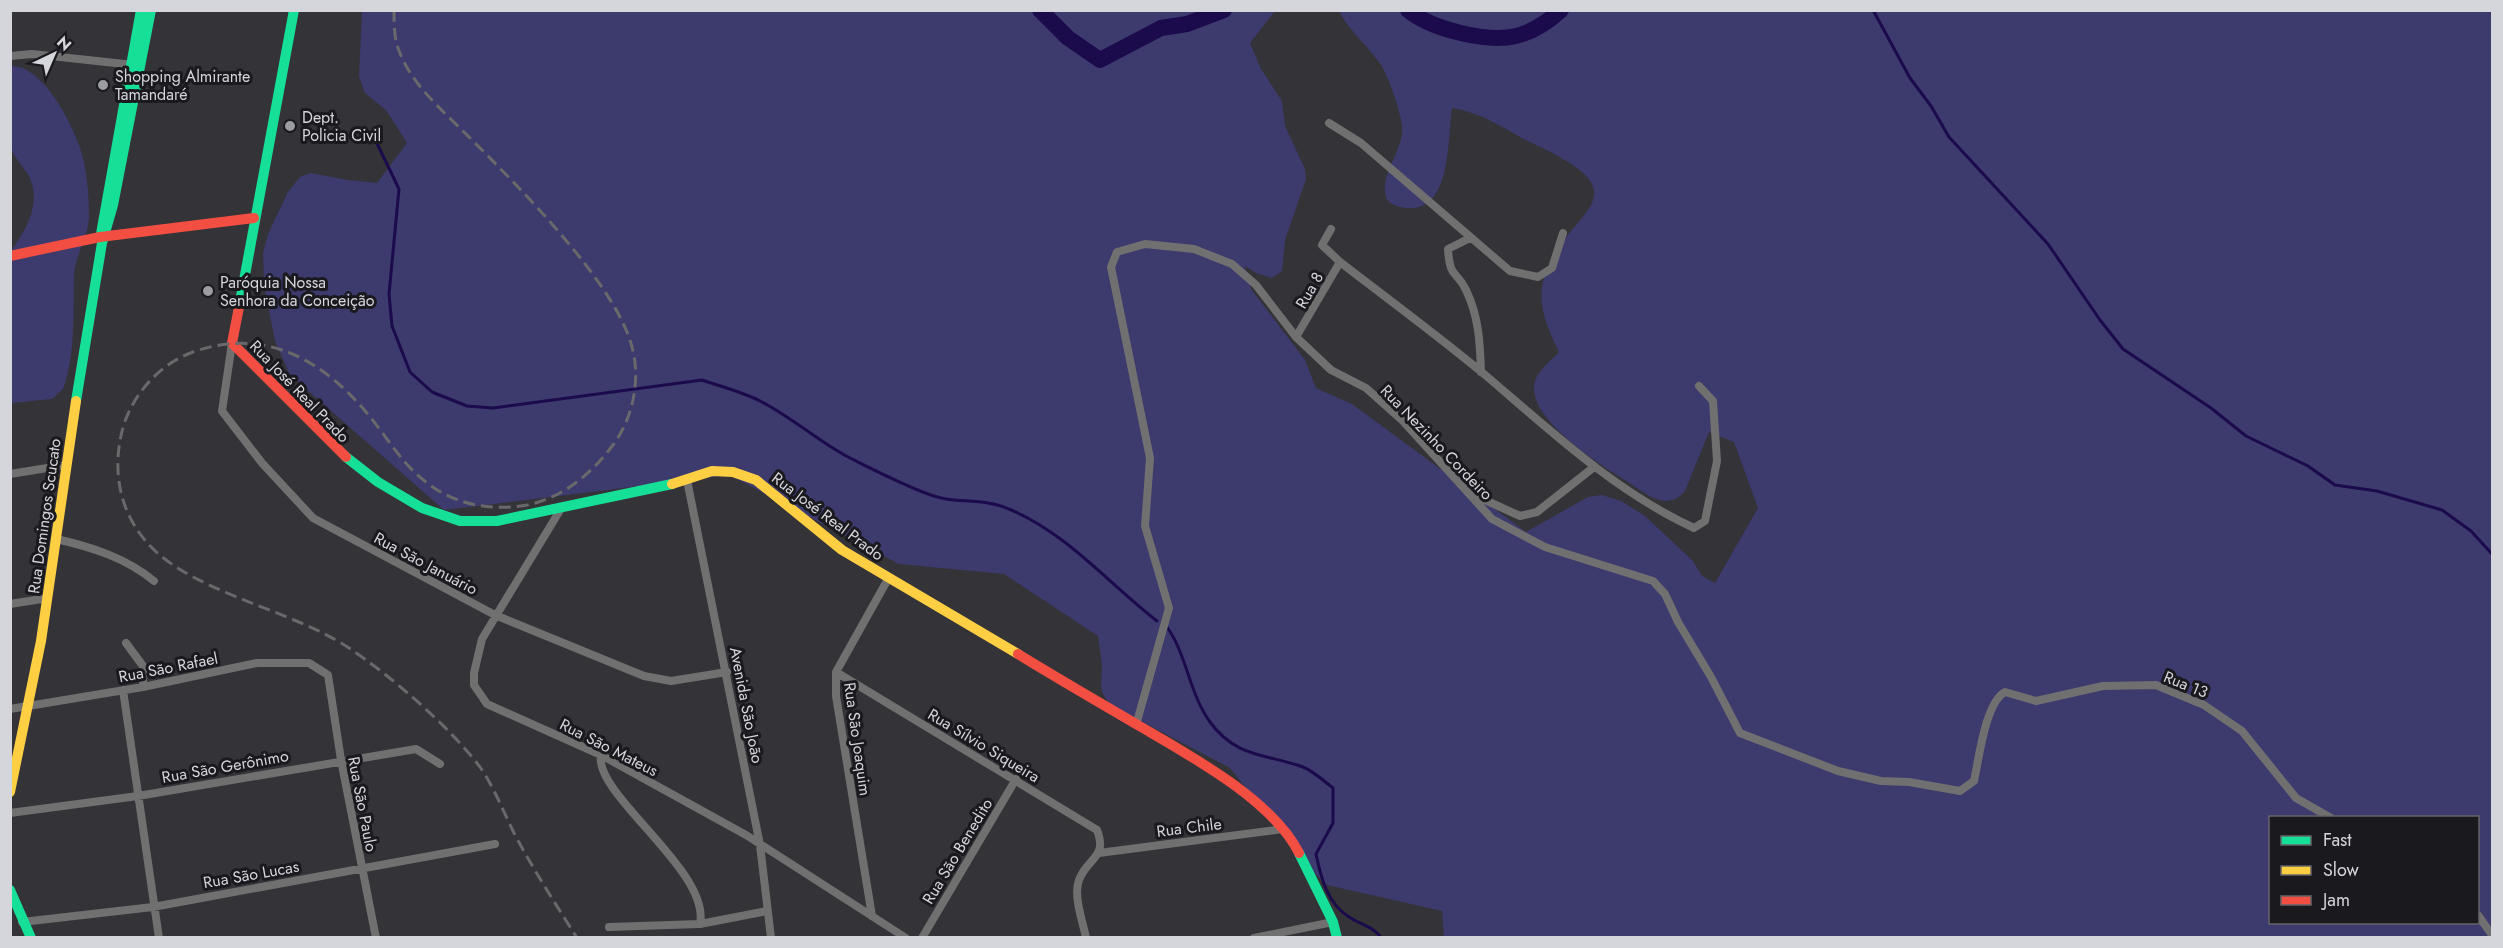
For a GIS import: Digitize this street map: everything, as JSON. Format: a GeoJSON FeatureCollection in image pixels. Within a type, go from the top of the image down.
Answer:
{"type":"FeatureCollection","features":[{"type":"Feature","properties":{"kind":"street","name":"Rua Domingos Scucato"},"geometry":{"type":"LineString","coordinates":[[136,66],[141,10]]}},
{"type":"Feature","properties":{"kind":"street","name":"Rua Domingos Scucato"},"geometry":{"type":"LineString","coordinates":[[10,792],[48,598],[66,465],[103,239],[136,66],[152,10]]}},
{"type":"Feature","properties":{"kind":"street"},"geometry":{"type":"LineString","coordinates":[[232,343],[294,10]]}},
{"type":"Feature","properties":{"kind":"street"},"geometry":{"type":"LineString","coordinates":[[10,56],[33,54],[136,66]]}},
{"type":"Feature","properties":{"kind":"street"},"geometry":{"type":"LineString","coordinates":[[1329,123],[1361,143],[1510,271],[1538,277],[1552,268],[1563,233]]}},
{"type":"Feature","properties":{"kind":"street"},"geometry":{"type":"LineString","coordinates":[[10,256],[103,239],[254,218]]}},
{"type":"Feature","properties":{"kind":"street","name":"Rua 8"},"geometry":{"type":"LineString","coordinates":[[1296,337],[1340,262],[1322,245],[1331,229]]}},
{"type":"Feature","properties":{"kind":"street"},"geometry":{"type":"LineString","coordinates":[[1470,238],[1448,249],[1449,270],[1465,287],[1474,308],[1480,335],[1481,372]]}},
{"type":"Feature","properties":{"kind":"street","name":"Rua Nezinho Cordeiro"},"geometry":{"type":"LineString","coordinates":[[1136,725],[1169,608],[1145,526],[1150,458],[1110,267],[1117,252],[1145,244],[1194,249],[1232,264],[1256,285],[1296,337],[1331,370],[1373,394],[1403,421],[1492,519],[1545,547],[1653,581],[1665,594],[1678,622],[1711,677],[1740,733],[1838,771],[1881,781],[1909,782],[1960,791],[1974,781],[1994,702]]}},
{"type":"Feature","properties":{"kind":"street"},"geometry":{"type":"LineString","coordinates":[[1340,262],[1481,372],[1594,467],[1661,513],[1694,528],[1705,521],[1717,460],[1713,401],[1699,386]]}},
{"type":"Feature","properties":{"kind":"street","name":"Rua José Real Prado"},"geometry":{"type":"LineString","coordinates":[[232,343],[335,449],[378,482],[422,508],[459,521],[497,521],[687,480],[712,471],[733,472],[756,480],[842,550],[1198,761],[1267,811],[1293,841],[1333,922],[1337,938]]}},
{"type":"Feature","properties":{"kind":"street","name":"Rua São Januário"},"geometry":{"type":"LineString","coordinates":[[232,343],[222,411],[262,463],[313,519],[495,615],[644,676],[671,681],[727,672]]}},
{"type":"Feature","properties":{"kind":"street"},"geometry":{"type":"LineString","coordinates":[[10,474],[66,465]]}},
{"type":"Feature","properties":{"kind":"street"},"geometry":{"type":"LineString","coordinates":[[1468,491],[1521,516],[1537,512],[1594,467]]}},
{"type":"Feature","properties":{"kind":"street","name":"Avenida São João"},"geometry":{"type":"LineString","coordinates":[[687,480],[760,845],[771,938]]}},
{"type":"Feature","properties":{"kind":"street","name":"Rua São Mateus"},"geometry":{"type":"LineString","coordinates":[[562,507],[495,615],[480,645],[474,685],[487,704],[601,755],[760,845],[906,938]]}},
{"type":"Feature","properties":{"kind":"street"},"geometry":{"type":"LineString","coordinates":[[56,539],[107,554],[137,567],[154,582]]}},
{"type":"Feature","properties":{"kind":"street","name":"Rua São Joaquim"},"geometry":{"type":"LineString","coordinates":[[872,916],[836,696],[836,672],[888,579]]}},
{"type":"Feature","properties":{"kind":"street"},"geometry":{"type":"LineString","coordinates":[[10,604],[48,598]]}},
{"type":"Feature","properties":{"kind":"street"},"geometry":{"type":"LineString","coordinates":[[126,643],[142,666],[143,687]]}},
{"type":"Feature","properties":{"kind":"street","name":"Rua São Rafael"},"geometry":{"type":"LineString","coordinates":[[10,709],[143,687],[257,663],[309,663],[328,675]]}},
{"type":"Feature","properties":{"kind":"street","name":"Rua Sílvio Siqueira"},"geometry":{"type":"LineString","coordinates":[[836,672],[1097,830],[1102,843],[1099,853]]}},
{"type":"Feature","properties":{"kind":"street","name":"Rua São Paulo"},"geometry":{"type":"LineString","coordinates":[[328,675],[341,760],[376,938]]}},
{"type":"Feature","properties":{"kind":"street","name":"Rua 13"},"geometry":{"type":"LineString","coordinates":[[1994,702],[2005,692],[2036,701],[2103,686],[2156,686],[2204,705],[2241,731],[2296,798],[2328,816]]}},
{"type":"Feature","properties":{"kind":"street"},"geometry":{"type":"LineString","coordinates":[[123,690],[159,938]]}},
{"type":"Feature","properties":{"kind":"street","name":"Rua São Gerônimo"},"geometry":{"type":"LineString","coordinates":[[10,813],[138,796],[416,749],[440,764]]}},
{"type":"Feature","properties":{"kind":"street"},"geometry":{"type":"LineString","coordinates":[[601,755],[603,771],[611,784],[664,852],[690,879],[703,912],[700,924]]}},
{"type":"Feature","properties":{"kind":"street","name":"Rua São Benedito"},"geometry":{"type":"LineString","coordinates":[[922,938],[1016,779]]}},
{"type":"Feature","properties":{"kind":"street","name":"Rua Chile"},"geometry":{"type":"LineString","coordinates":[[1099,853],[1283,829]]}},
{"type":"Feature","properties":{"kind":"street","name":"Rua São Lucas"},"geometry":{"type":"LineString","coordinates":[[10,924],[153,907],[495,844]]}},
{"type":"Feature","properties":{"kind":"street"},"geometry":{"type":"LineString","coordinates":[[1086,938],[1077,891],[1079,880],[1099,853]]}},
{"type":"Feature","properties":{"kind":"street"},"geometry":{"type":"LineString","coordinates":[[10,890],[22,922],[31,938]]}},
{"type":"Feature","properties":{"kind":"street"},"geometry":{"type":"LineString","coordinates":[[609,927],[700,924],[767,911]]}},
{"type":"Feature","properties":{"kind":"street"},"geometry":{"type":"LineString","coordinates":[[2479,916],[2493,935]]}},
{"type":"Feature","properties":{"kind":"street"},"geometry":{"type":"LineString","coordinates":[[1254,938],[1333,922]]}},
{"type":"Feature","properties":{"kind":"shaded area"},"geometry":{"type":"Polygon","coordinates":[[[362,11],[1275,11],[1250,43],[1261,69],[1282,101],[1285,126],[1305,169],[1306,179],[1285,240],[1282,271],[1272,278],[1256,273],[1245,266],[1251,289],[1305,360],[1316,388],[1352,404],[1526,532],[1588,497],[1602,495],[1621,501],[1645,516],[1693,561],[1702,576],[1715,583],[1758,508],[1734,442],[1709,432],[1685,491],[1674,499],[1665,501],[1655,499],[1584,453],[1553,425],[1541,410],[1535,395],[1537,377],[1559,352],[1542,307],[1544,278],[1554,255],[1591,206],[1594,192],[1588,178],[1570,163],[1496,124],[1476,114],[1452,108],[1444,174],[1438,189],[1430,201],[1417,207],[1400,207],[1392,204],[1387,199],[1385,188],[1402,135],[1399,112],[1384,70],[1339,11],[2492,11],[2492,937],[1444,937],[1442,911],[1327,885],[1313,872],[1230,768],[1114,707],[1108,701],[1101,688],[1102,665],[1098,636],[1004,574],[899,564],[729,475],[444,510],[290,375],[275,341],[264,285],[263,253],[268,234],[288,192],[300,177],[311,173],[377,183],[407,143],[386,110],[365,93],[359,77],[362,11]]]}},
{"type":"Feature","properties":{"kind":"shaded area"},"geometry":{"type":"Polygon","coordinates":[[[10,66],[33,74],[43,83],[69,121],[84,162],[89,217],[75,268],[72,347],[63,389],[52,399],[11,403],[11,251],[27,224],[34,194],[32,183],[12,149],[10,66]]]}},
{"type":"Feature","properties":{"kind":"waterway"},"geometry":{"type":"LineString","coordinates":[[1040,10],[1068,38],[1100,60],[1161,28],[1187,24],[1224,10]]}},
{"type":"Feature","properties":{"kind":"waterway"},"geometry":{"type":"LineString","coordinates":[[1408,10],[1430,23],[1460,33],[1490,38],[1522,34],[1546,22],[1561,10]]}},
{"type":"Feature","properties":{"kind":"waterway"},"geometry":{"type":"LineString","coordinates":[[1873,10],[1910,78],[1931,106],[1949,137],[2048,244],[2100,320],[2123,349],[2211,408],[2246,436],[2308,466],[2335,485],[2377,491],[2442,510],[2471,531],[2492,554]]}},
{"type":"Feature","properties":{"kind":"waterway"},"geometry":{"type":"LineString","coordinates":[[372,133],[399,189],[389,294],[392,326],[410,372],[432,392],[467,406],[493,408],[702,380],[740,392],[784,415],[839,452],[912,488],[936,497],[1001,506],[1030,519],[1069,545],[1157,621]]}},
{"type":"Feature","properties":{"kind":"waterway"},"geometry":{"type":"LineString","coordinates":[[1167,627],[1174,638],[1197,699],[1220,734],[1241,749],[1307,769],[1333,788],[1333,823],[1316,854],[1323,881],[1330,897],[1341,911],[1375,931],[1381,938]]}},
{"type":"Feature","properties":{"kind":"railway"},"geometry":{"type":"LineString","coordinates":[[394,10],[398,48],[403,61],[418,84],[562,235],[606,294],[622,321],[632,347],[636,372],[630,411],[620,434],[587,474],[556,495],[532,504],[518,506],[476,505],[450,497],[418,476],[353,398],[314,365],[269,346],[245,343],[220,345],[181,357],[150,380],[142,390],[129,412],[120,439],[119,484],[128,513],[135,526],[162,557],[212,586],[325,634],[349,648],[401,687],[436,719],[480,767],[521,846],[577,938]]}},
{"type":"Feature","properties":{"kind":"traffic: fast"},"geometry":{"type":"LineString","coordinates":[[101,234],[141,10]]}},
{"type":"Feature","properties":{"kind":"traffic: fast"},"geometry":{"type":"LineString","coordinates":[[76,401],[102,243],[113,205],[151,10]]}},
{"type":"Feature","properties":{"kind":"traffic: fast"},"geometry":{"type":"LineString","coordinates":[[240,302],[294,10]]}},
{"type":"Feature","properties":{"kind":"traffic: fast"},"geometry":{"type":"LineString","coordinates":[[346,457],[378,482],[422,508],[460,521],[497,521],[672,484]]}},
{"type":"Feature","properties":{"kind":"traffic: fast"},"geometry":{"type":"LineString","coordinates":[[1299,853],[1333,922],[1337,938]]}},
{"type":"Feature","properties":{"kind":"traffic: fast"},"geometry":{"type":"LineString","coordinates":[[10,890],[31,938]]}},
{"type":"Feature","properties":{"kind":"traffic: slow"},"geometry":{"type":"LineString","coordinates":[[10,792],[41,641],[76,401]]}},
{"type":"Feature","properties":{"kind":"traffic: slow"},"geometry":{"type":"LineString","coordinates":[[672,484],[712,471],[733,472],[756,480],[842,550],[1018,654]]}},
{"type":"Feature","properties":{"kind":"traffic: jam"},"geometry":{"type":"LineString","coordinates":[[10,256],[100,237],[254,218]]}},
{"type":"Feature","properties":{"kind":"traffic: jam"},"geometry":{"type":"LineString","coordinates":[[240,302],[232,343],[346,457]]}},
{"type":"Feature","properties":{"kind":"traffic: jam"},"geometry":{"type":"LineString","coordinates":[[1018,654],[1179,749],[1249,796],[1286,833],[1299,853]]}},
{"type":"Feature","properties":{"kind":"place","name":"Shopping Almirante Tamandaré"},"geometry":{"type":"Point","coordinates":[103,85]}},
{"type":"Feature","properties":{"kind":"place","name":"Dept. Policia Civil"},"geometry":{"type":"Point","coordinates":[290,126]}},
{"type":"Feature","properties":{"kind":"place","name":"Paróquia Nossa Senhora da Conceição"},"geometry":{"type":"Point","coordinates":[208,291]}}]}
